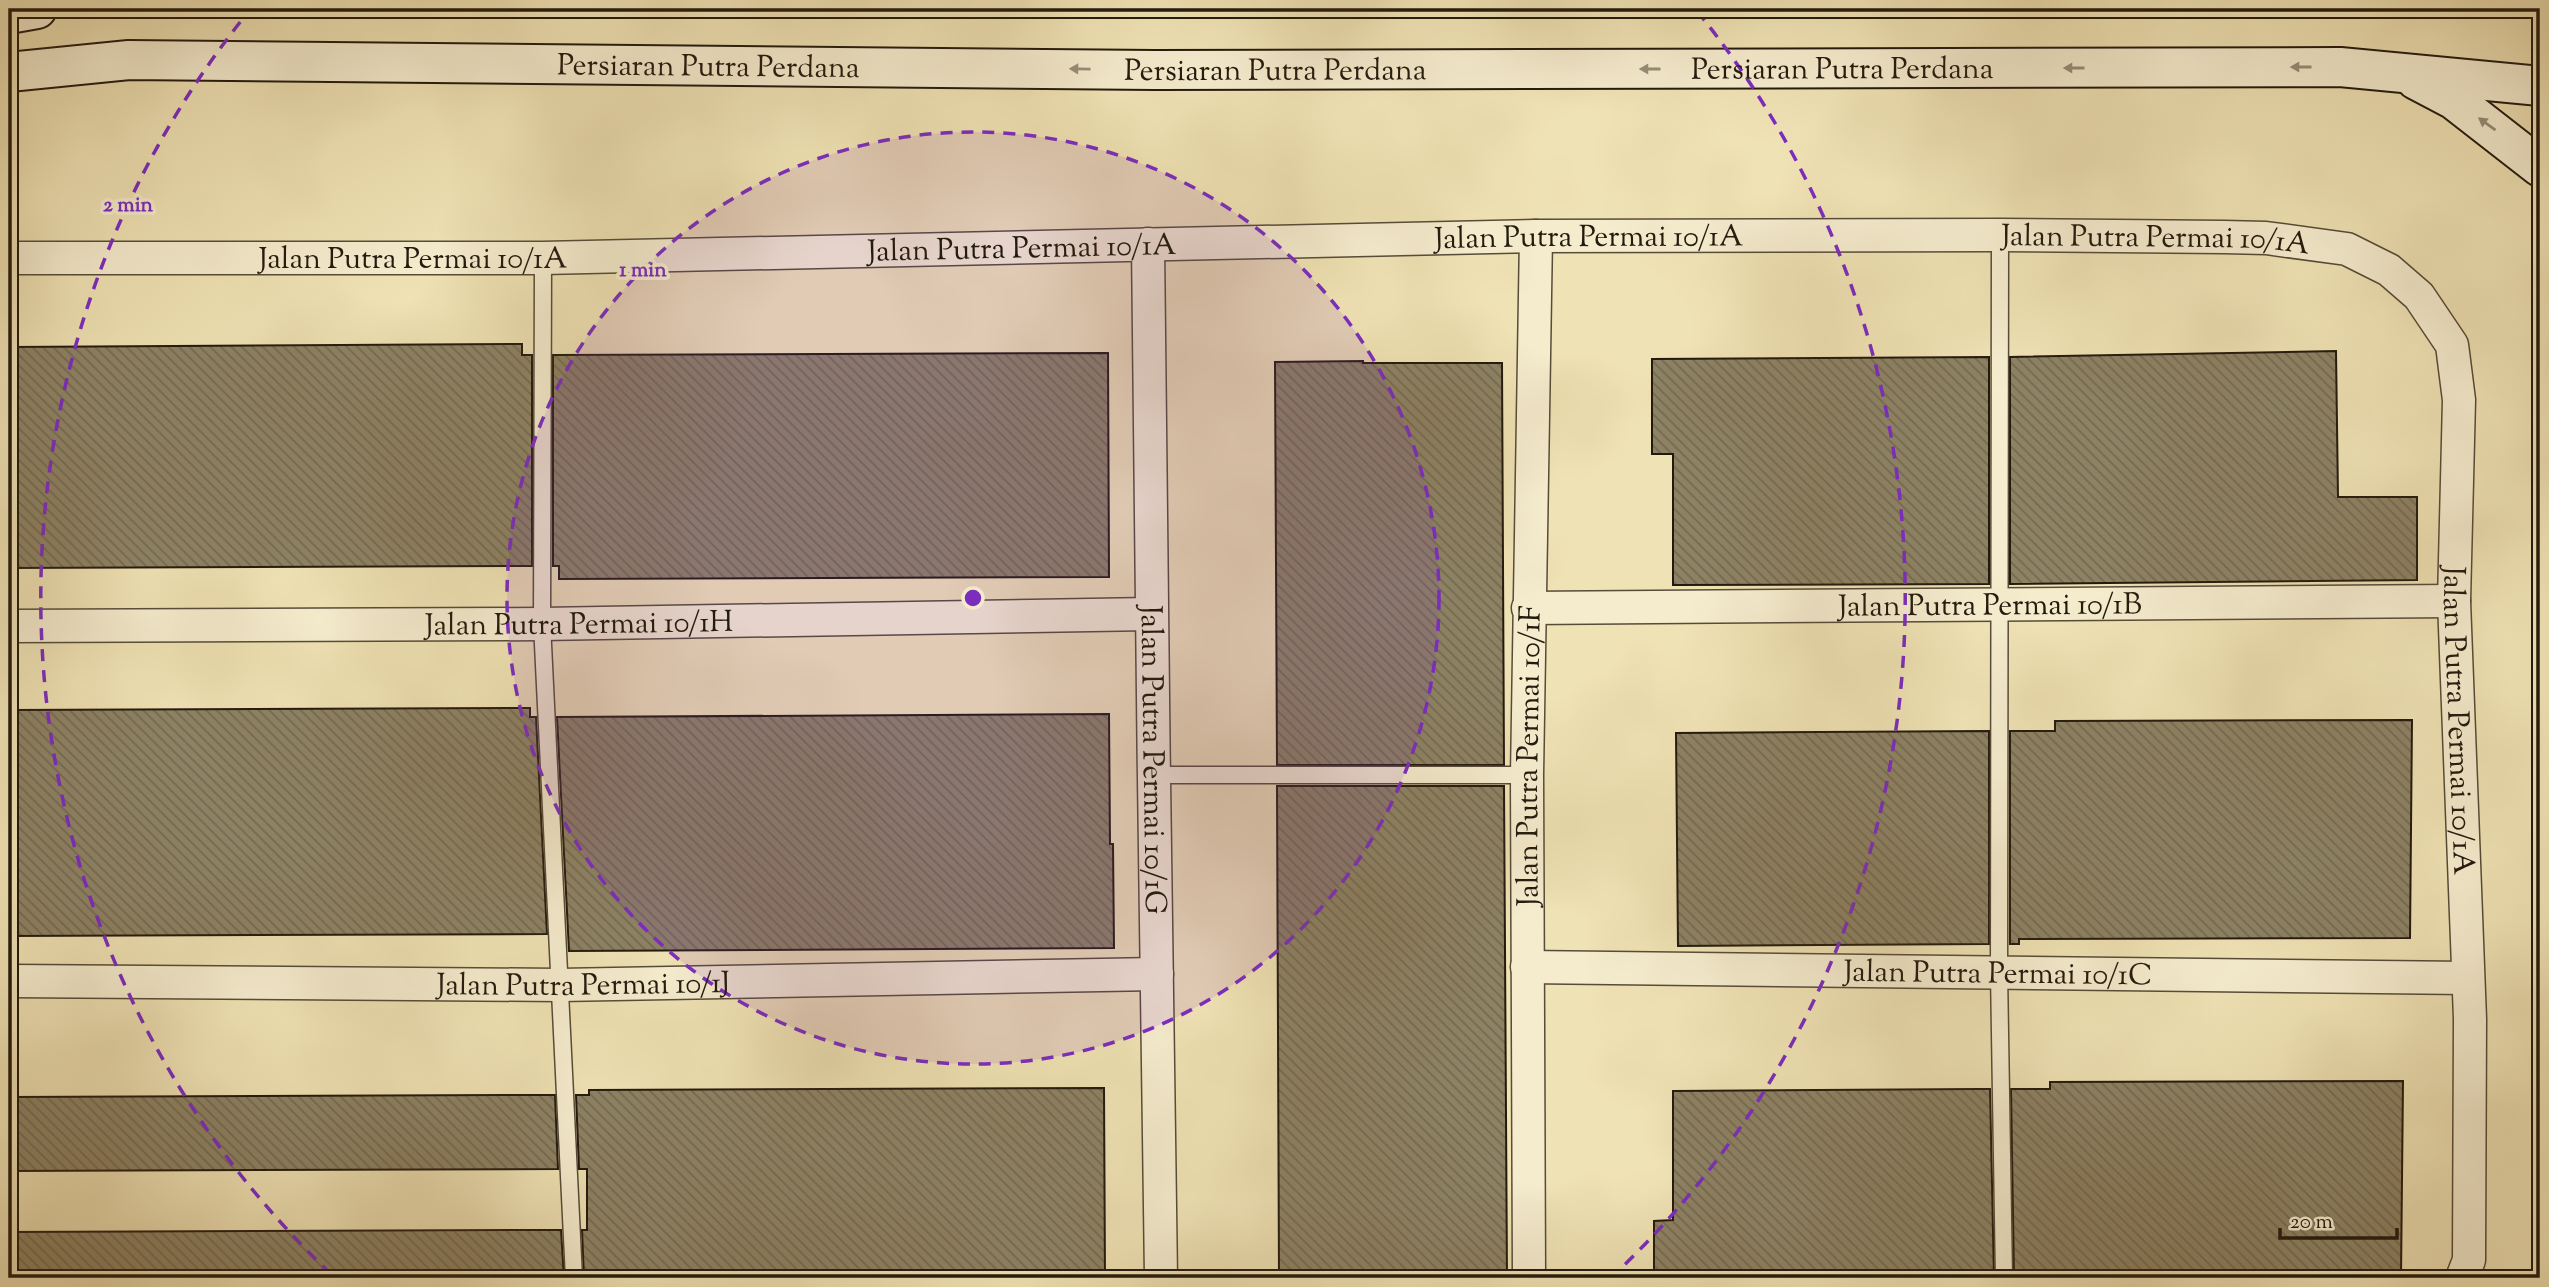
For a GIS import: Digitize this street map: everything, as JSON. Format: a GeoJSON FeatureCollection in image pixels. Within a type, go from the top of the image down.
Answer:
{"type":"FeatureCollection","features":[{"type":"Feature","properties":{"kind":"main road"},"geometry":{"type":"LineString","coordinates":[[9,14],[37,9]]}},
{"type":"Feature","properties":{"kind":"main road","name":"Persiaran Putra Perdana"},"geometry":{"type":"LineString","coordinates":[[9,72],[129,60],[1155,70],[2340,67],[2540,86]]}},
{"type":"Feature","properties":{"kind":"main road"},"geometry":{"type":"LineString","coordinates":[[2340,67],[2414,78],[2454,100],[2540,167]]}},
{"type":"Feature","properties":{"kind":"street","name":"Jalan Putra Permai 10/1A"},"geometry":{"type":"LineString","coordinates":[[9,258],[542,258],[1536,236],[2000,235],[2266,239],[2347,249],[2389,270],[2419,296],[2452,345],[2459,400],[2454,601],[2470,1019],[2469,1261],[2462,1278]]}},
{"type":"Feature","properties":{"kind":"street","name":"Jalan Putra Permai 10/1F"},"geometry":{"type":"LineString","coordinates":[[1529,1278],[1528,608],[1536,236]]}},
{"type":"Feature","properties":{"kind":"street","name":"Jalan Putra Permai 10/1G"},"geometry":{"type":"LineString","coordinates":[[1148,244],[1150,614],[1155,775],[1161,1278]]}},
{"type":"Feature","properties":{"kind":"street","name":"Jalan Putra Permai 10/1B"},"geometry":{"type":"LineString","coordinates":[[1528,608],[2454,601]]}},
{"type":"Feature","properties":{"kind":"street","name":"Jalan Putra Permai 10/1H"},"geometry":{"type":"LineString","coordinates":[[9,626],[542,624],[1150,614]]}},
{"type":"Feature","properties":{"kind":"street","name":"Jalan Putra Permai 10/1C"},"geometry":{"type":"LineString","coordinates":[[1527,967],[2467,978]]}},
{"type":"Feature","properties":{"kind":"street","name":"Jalan Putra Permai 10/1J"},"geometry":{"type":"LineString","coordinates":[[9,981],[560,985],[1157,974]]}},
{"type":"Feature","properties":{"kind":"lane"},"geometry":{"type":"LineString","coordinates":[[2000,235],[1999,972],[2004,1278]]}},
{"type":"Feature","properties":{"kind":"lane"},"geometry":{"type":"LineString","coordinates":[[542,258],[542,624],[574,1278]]}},
{"type":"Feature","properties":{"kind":"lane"},"geometry":{"type":"LineString","coordinates":[[1155,775],[1527,775]]}},
{"type":"Feature","properties":{"kind":"building"},"geometry":{"type":"Polygon","coordinates":[[[522,344],[522,355],[532,355],[532,566],[9,568],[9,347],[522,344]]]}},
{"type":"Feature","properties":{"kind":"building"},"geometry":{"type":"Polygon","coordinates":[[[2336,351],[2338,497],[2417,497],[2417,580],[2010,584],[2010,357],[2336,351]]]}},
{"type":"Feature","properties":{"kind":"building"},"geometry":{"type":"Polygon","coordinates":[[[1108,353],[1109,577],[559,579],[559,566],[553,566],[553,355],[1108,353]]]}},
{"type":"Feature","properties":{"kind":"building"},"geometry":{"type":"Polygon","coordinates":[[[1989,357],[1989,584],[1673,585],[1673,454],[1652,454],[1652,359],[1989,357]]]}},
{"type":"Feature","properties":{"kind":"building"},"geometry":{"type":"Polygon","coordinates":[[[1275,362],[1502,363],[1504,765],[1277,765],[1275,362]]]}},
{"type":"Feature","properties":{"kind":"building"},"geometry":{"type":"Polygon","coordinates":[[[530,708],[530,717],[536,717],[547,934],[9,936],[9,710],[530,708]]]}},
{"type":"Feature","properties":{"kind":"building"},"geometry":{"type":"Polygon","coordinates":[[[1109,714],[1114,948],[569,951],[557,717],[1109,714]]]}},
{"type":"Feature","properties":{"kind":"building"},"geometry":{"type":"Polygon","coordinates":[[[2412,720],[2410,938],[2019,939],[2019,944],[2010,944],[2010,731],[2055,731],[2055,721],[2412,720]]]}},
{"type":"Feature","properties":{"kind":"building"},"geometry":{"type":"Polygon","coordinates":[[[1989,731],[1989,944],[1678,946],[1676,733],[1989,731]]]}},
{"type":"Feature","properties":{"kind":"building"},"geometry":{"type":"Polygon","coordinates":[[[1277,786],[1504,786],[1507,1278],[1279,1278],[1277,786]]]}},
{"type":"Feature","properties":{"kind":"building"},"geometry":{"type":"Polygon","coordinates":[[[2403,1081],[2401,1278],[2014,1278],[2011,1089],[2050,1089],[2050,1082],[2403,1081]]]}},
{"type":"Feature","properties":{"kind":"building"},"geometry":{"type":"Polygon","coordinates":[[[1104,1088],[1105,1278],[584,1278],[582,1230],[587,1230],[587,1169],[579,1169],[576,1095],[589,1095],[589,1090],[1104,1088]]]}},
{"type":"Feature","properties":{"kind":"building"},"geometry":{"type":"Polygon","coordinates":[[[1990,1089],[1994,1278],[1654,1278],[1654,1221],[1673,1220],[1673,1091],[1990,1089]]]}},
{"type":"Feature","properties":{"kind":"building"},"geometry":{"type":"Polygon","coordinates":[[[555,1095],[558,1169],[9,1171],[9,1097],[555,1095]]]}},
{"type":"Feature","properties":{"kind":"building"},"geometry":{"type":"Polygon","coordinates":[[[561,1230],[564,1278],[9,1278],[9,1232],[561,1230]]]}}]}
